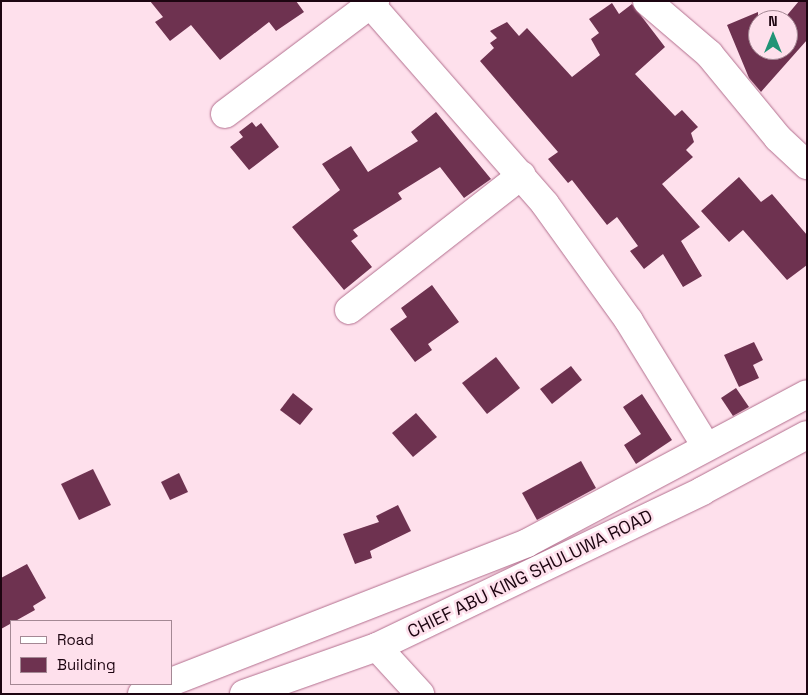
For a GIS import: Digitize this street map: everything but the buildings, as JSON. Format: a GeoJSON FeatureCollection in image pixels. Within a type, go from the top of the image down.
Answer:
{"type":"FeatureCollection","features":[{"type":"Feature","properties":{"kind":"street"},"geometry":{"type":"LineString","coordinates":[[647,1],[709,54],[778,138],[807,165]]}},
{"type":"Feature","properties":{"kind":"street"},"geometry":{"type":"LineString","coordinates":[[225,114],[373,3],[522,175],[629,321],[706,446]]}},
{"type":"Feature","properties":{"kind":"street"},"geometry":{"type":"LineString","coordinates":[[349,310],[522,175]]}},
{"type":"Feature","properties":{"kind":"street"},"geometry":{"type":"LineString","coordinates":[[172,683],[527,543],[706,446],[807,394]]}},
{"type":"Feature","properties":{"kind":"street","name":"CHIEF ABU KING SHULUWA ROAD"},"geometry":{"type":"LineString","coordinates":[[244,694],[377,647],[702,491],[807,434]]}},
{"type":"Feature","properties":{"kind":"street"},"geometry":{"type":"LineString","coordinates":[[377,647],[420,694]]}}]}
